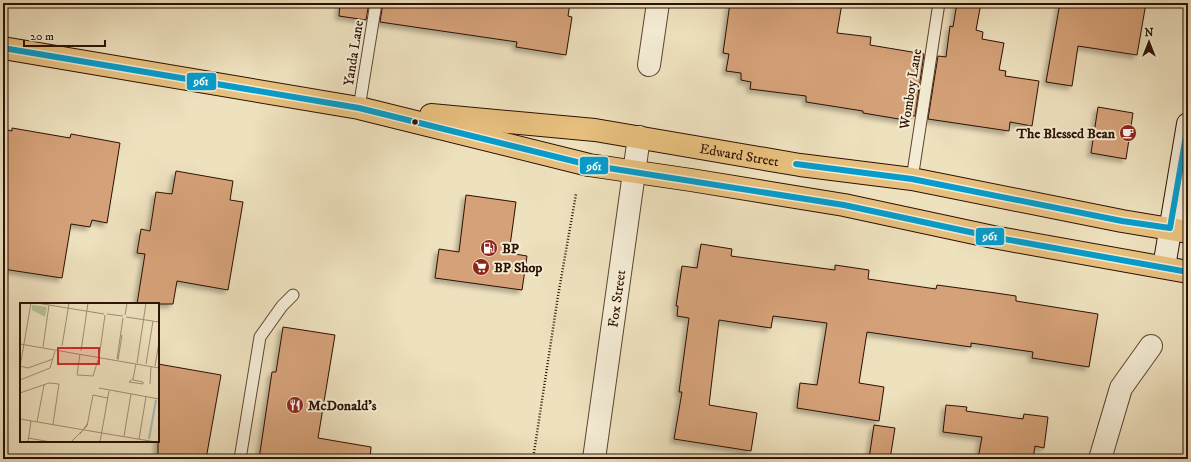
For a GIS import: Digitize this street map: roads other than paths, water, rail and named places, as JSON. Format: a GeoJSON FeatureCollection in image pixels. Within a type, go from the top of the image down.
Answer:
{"type":"FeatureCollection","features":[{"type":"Feature","properties":{"kind":"highway","name":"Edward Street"},"geometry":{"type":"LineString","coordinates":[[3,48],[359,108],[589,165],[844,205],[993,237],[1188,272]]}},
{"type":"Feature","properties":{"kind":"highway","name":"Edward Street"},"geometry":{"type":"LineString","coordinates":[[359,108],[584,128],[800,165],[912,179],[1122,221],[1179,230]]}},
{"type":"Feature","properties":{"kind":"street"},"geometry":{"type":"LineString","coordinates":[[649,65],[658,3]]}},
{"type":"Feature","properties":{"kind":"street"},"geometry":{"type":"LineString","coordinates":[[1164,268],[1179,230],[1188,124]]}},
{"type":"Feature","properties":{"kind":"street","name":"Fox Street"},"geometry":{"type":"LineString","coordinates":[[594,459],[639,138]]}},
{"type":"Feature","properties":{"kind":"street"},"geometry":{"type":"LineString","coordinates":[[1100,459],[1121,388],[1151,346]]}},
{"type":"Feature","properties":{"kind":"lane","name":"Yanda Lane"},"geometry":{"type":"LineString","coordinates":[[359,108],[376,3]]}},
{"type":"Feature","properties":{"kind":"lane","name":"Womboy Lane"},"geometry":{"type":"LineString","coordinates":[[912,179],[939,3]]}},
{"type":"Feature","properties":{"kind":"lane"},"geometry":{"type":"LineString","coordinates":[[240,459],[260,336],[282,306],[293,295]]}},
{"type":"Feature","properties":{"kind":"place","name":"The Blessed Bean"},"geometry":{"type":"Point","coordinates":[1128,133]}},
{"type":"Feature","properties":{"kind":"place","name":"BP"},"geometry":{"type":"Point","coordinates":[489,248]}},
{"type":"Feature","properties":{"kind":"place","name":"BP Shop"},"geometry":{"type":"Point","coordinates":[481,267]}},
{"type":"Feature","properties":{"kind":"place","name":"McDonald's"},"geometry":{"type":"Point","coordinates":[295,405]}}]}
